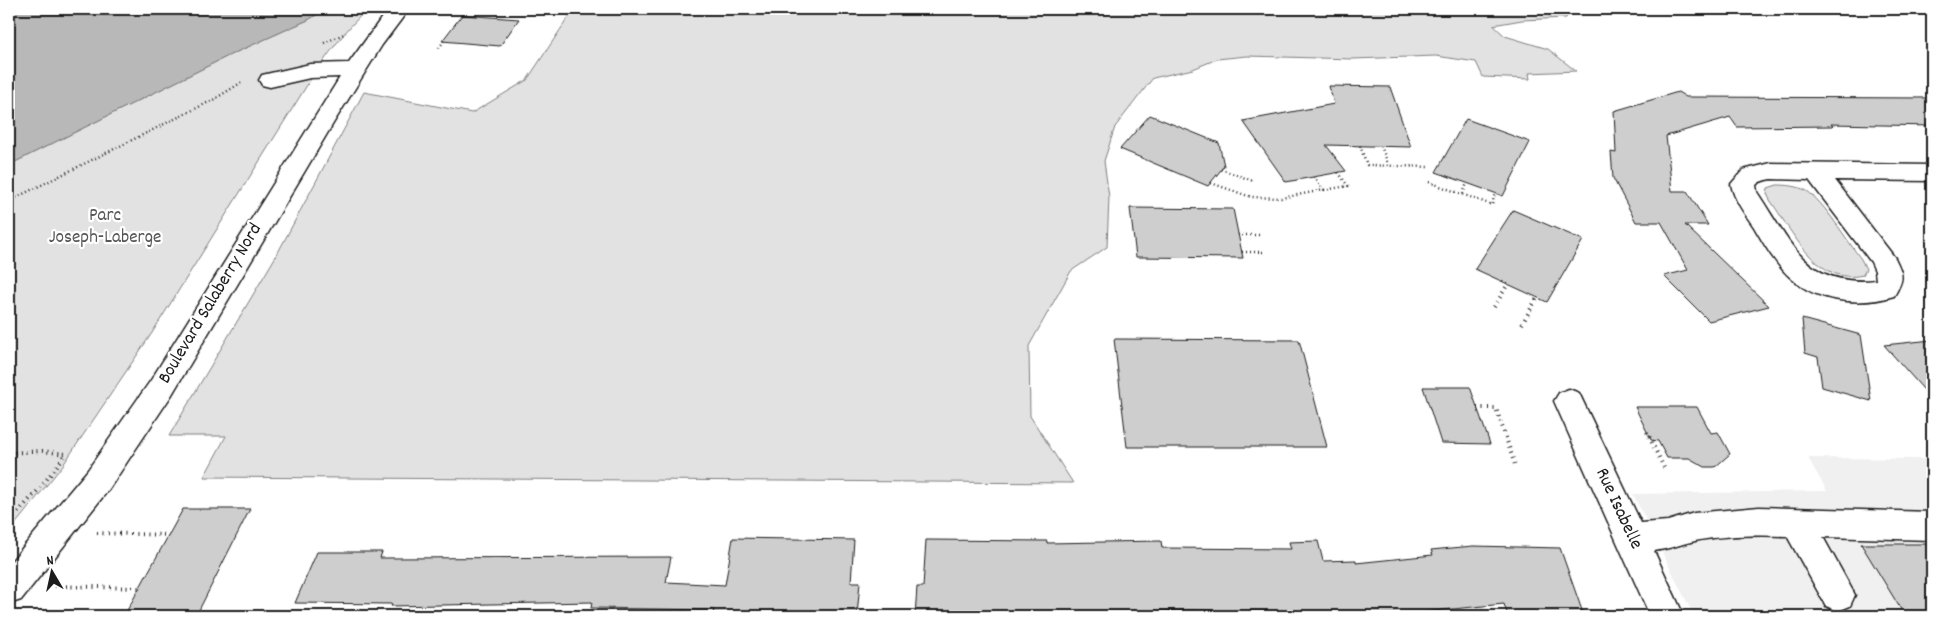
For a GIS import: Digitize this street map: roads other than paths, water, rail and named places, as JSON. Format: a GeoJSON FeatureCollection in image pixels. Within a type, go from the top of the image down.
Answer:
{"type":"FeatureCollection","features":[{"type":"Feature","properties":{"kind":"street","name":"Boulevard Salaberry Nord"},"geometry":{"type":"LineString","coordinates":[[10,587],[98,480],[161,388],[316,130],[355,70],[399,9]]}},
{"type":"Feature","properties":{"kind":"street"},"geometry":{"type":"LineString","coordinates":[[260,78],[310,71],[355,70]]}},
{"type":"Feature","properties":{"kind":"street"},"geometry":{"type":"LineString","coordinates":[[1816,172],[1882,258],[1888,271],[1889,281],[1884,289],[1856,292],[1821,284],[1804,275],[1792,262],[1750,201],[1745,193],[1743,184],[1748,177],[1757,172],[1816,172],[1932,173]]}},
{"type":"Feature","properties":{"kind":"street","name":"Rue Isabelle"},"geometry":{"type":"LineString","coordinates":[[1569,401],[1667,616]]}},
{"type":"Feature","properties":{"kind":"street"},"geometry":{"type":"LineString","coordinates":[[1631,538],[1668,535],[1694,527],[1726,522],[1932,526]]}},
{"type":"Feature","properties":{"kind":"street"},"geometry":{"type":"LineString","coordinates":[[1797,523],[1838,595]]}},
{"type":"Feature","properties":{"kind":"park label","name":"Parc Joseph-Laberge"},"geometry":{"type":"Point","coordinates":[105,227]}}]}
